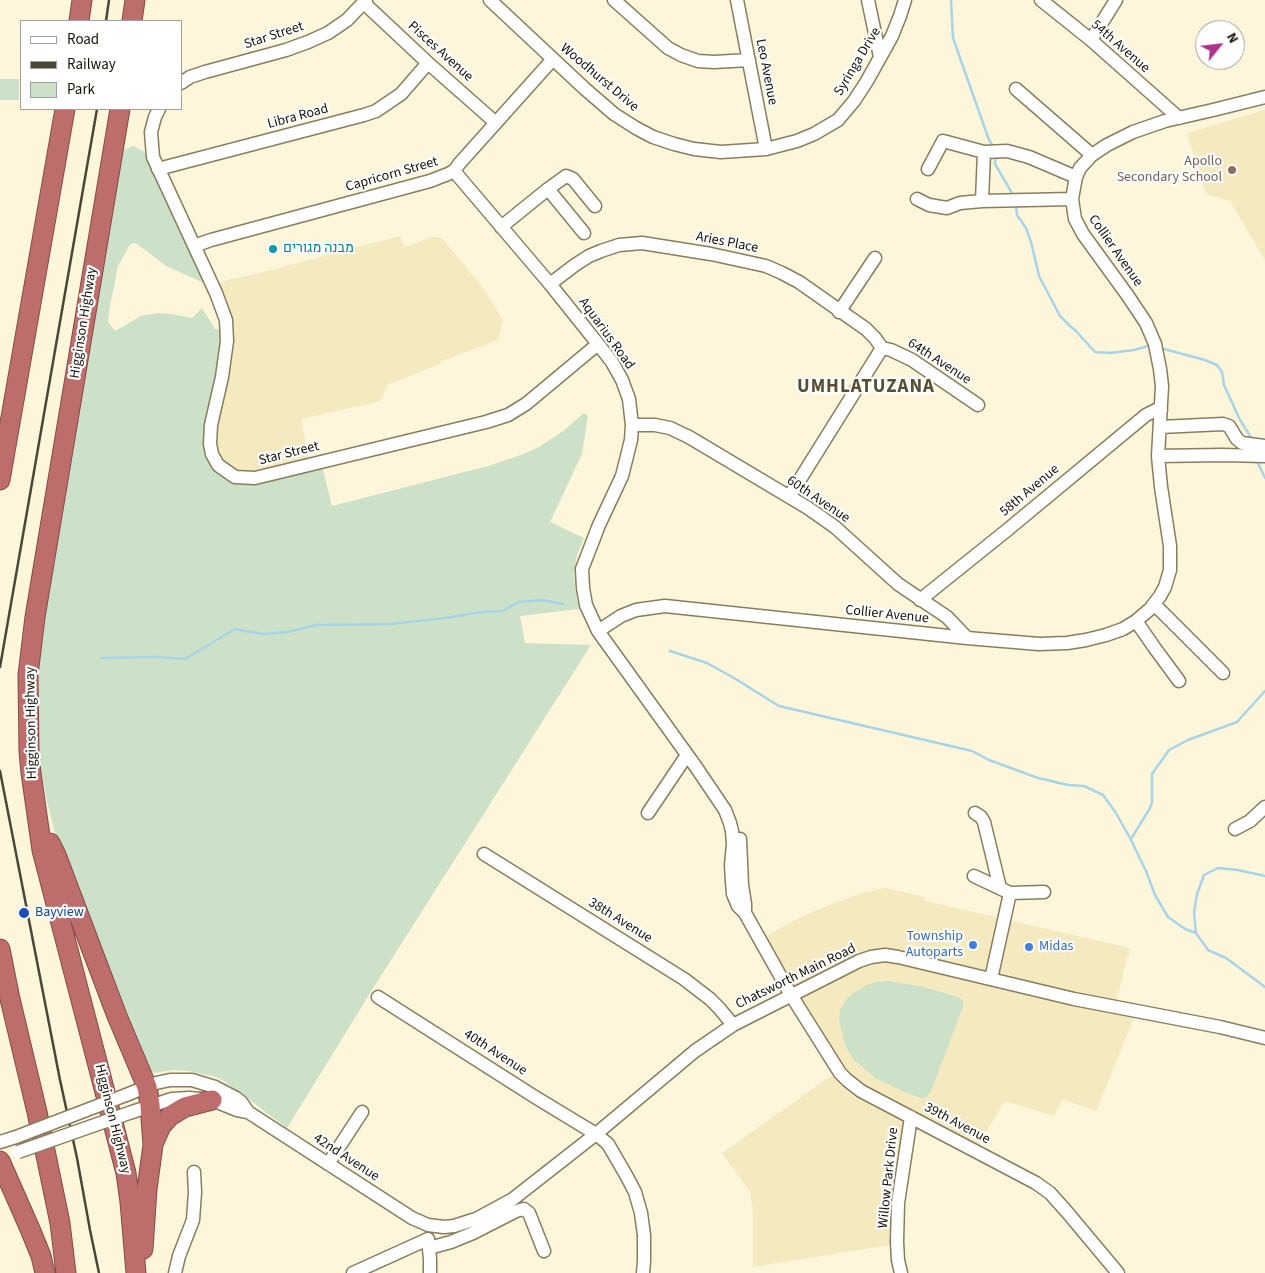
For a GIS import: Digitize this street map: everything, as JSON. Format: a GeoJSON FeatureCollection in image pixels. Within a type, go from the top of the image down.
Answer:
{"type":"FeatureCollection","features":[{"type":"Feature","properties":{"kind":"highway"},"geometry":{"type":"LineString","coordinates":[[79,20],[82,0]]}},
{"type":"Feature","properties":{"kind":"highway"},"geometry":{"type":"LineString","coordinates":[[132,20],[136,0]]}},
{"type":"Feature","properties":{"kind":"highway"},"geometry":{"type":"LineString","coordinates":[[0,480],[65,110]]}},
{"type":"Feature","properties":{"kind":"highway","name":"Higginson Highway"},"geometry":{"type":"LineString","coordinates":[[120,110],[37,608],[28,675],[29,750],[42,850],[126,1173],[136,1272]]}},
{"type":"Feature","properties":{"kind":"highway"},"geometry":{"type":"LineString","coordinates":[[38,822],[56,855],[117,1016],[147,1087],[141,1108],[153,1145]]}},
{"type":"Feature","properties":{"kind":"highway"},"geometry":{"type":"LineString","coordinates":[[0,949],[60,1223],[66,1273]]}},
{"type":"Feature","properties":{"kind":"highway"},"geometry":{"type":"LineString","coordinates":[[136,1272],[142,1252],[145,1230],[147,1190],[153,1145],[162,1126],[170,1116],[185,1106],[212,1100]]}},
{"type":"Feature","properties":{"kind":"highway"},"geometry":{"type":"LineString","coordinates":[[0,1160],[5,1178],[30,1228],[41,1256],[45,1273]]}},
{"type":"Feature","properties":{"kind":"street","name":"Woodhurst Drive"},"geometry":{"type":"LineString","coordinates":[[490,0],[553,60],[614,114],[636,128],[653,137],[688,148],[738,152],[766,149]]}},
{"type":"Feature","properties":{"kind":"street"},"geometry":{"type":"LineString","coordinates":[[614,0],[668,48],[681,55],[714,62],[749,60]]}},
{"type":"Feature","properties":{"kind":"street","name":"Leo Avenue"},"geometry":{"type":"LineString","coordinates":[[737,0],[766,149]]}},
{"type":"Feature","properties":{"kind":"street"},"geometry":{"type":"LineString","coordinates":[[868,0],[880,56]]}},
{"type":"Feature","properties":{"kind":"street","name":"Syringa Drive"},"geometry":{"type":"LineString","coordinates":[[766,149],[797,142],[838,120],[854,101],[892,36],[905,0]]}},
{"type":"Feature","properties":{"kind":"street","name":"54th Avenue"},"geometry":{"type":"LineString","coordinates":[[1041,0],[1091,40],[1179,118]]}},
{"type":"Feature","properties":{"kind":"street"},"geometry":{"type":"LineString","coordinates":[[1091,40],[1116,0]]}},
{"type":"Feature","properties":{"kind":"street","name":"Pisces Avenue"},"geometry":{"type":"LineString","coordinates":[[365,1],[428,63],[496,123]]}},
{"type":"Feature","properties":{"kind":"street","name":"Star Street"},"geometry":{"type":"LineString","coordinates":[[182,82],[190,77],[308,42],[328,33],[347,20],[365,1]]}},
{"type":"Feature","properties":{"kind":"street","name":"Capricorn Street"},"geometry":{"type":"LineString","coordinates":[[194,246],[430,181],[454,171],[553,60]]}},
{"type":"Feature","properties":{"kind":"street","name":"Libra Road"},"geometry":{"type":"LineString","coordinates":[[158,169],[376,111],[401,94],[428,63]]}},
{"type":"Feature","properties":{"kind":"street"},"geometry":{"type":"LineString","coordinates":[[1016,89],[1092,154]]}},
{"type":"Feature","properties":{"kind":"street","name":"Collier Avenue"},"geometry":{"type":"LineString","coordinates":[[598,631],[621,616],[636,610],[665,606],[1039,644],[1086,640],[1123,629],[1136,621],[1154,604],[1165,587],[1170,570],[1158,456],[1162,386],[1158,354],[1151,332],[1140,313],[1075,220],[1072,199],[1076,177],[1080,168],[1092,154],[1133,132],[1165,121],[1265,97]]}},
{"type":"Feature","properties":{"kind":"street","name":"Star Street"},"geometry":{"type":"LineString","coordinates":[[159,110],[151,132],[153,157],[224,313],[227,327],[222,377],[211,425],[210,444],[212,454],[218,465],[236,477],[255,478],[508,416],[526,404],[598,344]]}},
{"type":"Feature","properties":{"kind":"street"},"geometry":{"type":"LineString","coordinates":[[928,169],[943,141],[984,152],[1007,150],[1076,177]]}},
{"type":"Feature","properties":{"kind":"street"},"geometry":{"type":"LineString","coordinates":[[982,201],[984,152]]}},
{"type":"Feature","properties":{"kind":"street","name":"Aquarius Road"},"geometry":{"type":"LineString","coordinates":[[454,171],[550,284],[612,362],[622,380],[629,399],[632,425],[631,440],[622,476],[599,525],[582,569],[586,604],[598,631]]}},
{"type":"Feature","properties":{"kind":"street"},"geometry":{"type":"LineString","coordinates":[[501,226],[566,176],[573,179],[595,206]]}},
{"type":"Feature","properties":{"kind":"street"},"geometry":{"type":"LineString","coordinates":[[548,189],[584,233]]}},
{"type":"Feature","properties":{"kind":"street"},"geometry":{"type":"LineString","coordinates":[[917,199],[929,205],[947,208],[960,203],[982,201],[1072,199]]}},
{"type":"Feature","properties":{"kind":"street","name":"Aries Place"},"geometry":{"type":"LineString","coordinates":[[550,284],[575,264],[595,253],[619,246],[642,243],[702,253],[766,266],[799,282],[866,330],[882,348]]}},
{"type":"Feature","properties":{"kind":"street"},"geometry":{"type":"LineString","coordinates":[[840,312],[875,258]]}},
{"type":"Feature","properties":{"kind":"street"},"geometry":{"type":"LineString","coordinates":[[789,498],[882,348]]}},
{"type":"Feature","properties":{"kind":"street","name":"64th Avenue"},"geometry":{"type":"LineString","coordinates":[[882,348],[912,360],[978,405]]}},
{"type":"Feature","properties":{"kind":"street","name":"58th Avenue"},"geometry":{"type":"LineString","coordinates":[[920,600],[1146,415],[1156,410],[1161,410]]}},
{"type":"Feature","properties":{"kind":"street"},"geometry":{"type":"LineString","coordinates":[[1160,427],[1223,424],[1229,426],[1240,442],[1258,450]]}},
{"type":"Feature","properties":{"kind":"street","name":"60th Avenue"},"geometry":{"type":"LineString","coordinates":[[632,425],[655,425],[670,428],[689,437],[808,508],[835,528],[898,584],[947,617],[967,638]]}},
{"type":"Feature","properties":{"kind":"street"},"geometry":{"type":"LineString","coordinates":[[1158,456],[1258,450]]}},
{"type":"Feature","properties":{"kind":"street"},"geometry":{"type":"LineString","coordinates":[[1154,604],[1224,673]]}},
{"type":"Feature","properties":{"kind":"street"},"geometry":{"type":"LineString","coordinates":[[1136,621],[1179,681]]}},
{"type":"Feature","properties":{"kind":"street"},"geometry":{"type":"LineString","coordinates":[[598,631],[687,755],[718,788],[729,809],[737,819],[740,830],[744,913],[792,995]]}},
{"type":"Feature","properties":{"kind":"street"},"geometry":{"type":"LineString","coordinates":[[648,813],[687,755]]}},
{"type":"Feature","properties":{"kind":"street"},"geometry":{"type":"LineString","coordinates":[[1235,830],[1250,821],[1265,807]]}},
{"type":"Feature","properties":{"kind":"street"},"geometry":{"type":"LineString","coordinates":[[975,813],[984,822],[1005,891],[991,979]]}},
{"type":"Feature","properties":{"kind":"street","name":"38th Avenue"},"geometry":{"type":"LineString","coordinates":[[484,854],[684,979],[720,1008],[733,1025]]}},
{"type":"Feature","properties":{"kind":"street"},"geometry":{"type":"LineString","coordinates":[[974,876],[1005,891],[1044,892]]}},
{"type":"Feature","properties":{"kind":"street","name":"Chatsworth Main Road"},"geometry":{"type":"LineString","coordinates":[[428,1225],[454,1226],[476,1219],[493,1210],[526,1189],[696,1051],[733,1025],[859,961],[871,957],[885,955],[898,957],[1074,999],[1220,1027],[1265,1038]]}},
{"type":"Feature","properties":{"kind":"street","name":"39th Avenue"},"geometry":{"type":"LineString","coordinates":[[792,995],[836,1067],[847,1080],[861,1091],[888,1106],[1036,1183],[1050,1193],[1118,1273]]}},
{"type":"Feature","properties":{"kind":"street","name":"40th Avenue"},"geometry":{"type":"LineString","coordinates":[[378,997],[601,1137],[608,1144],[635,1192],[641,1212],[644,1235],[642,1273]]}},
{"type":"Feature","properties":{"kind":"street"},"geometry":{"type":"LineString","coordinates":[[0,1142],[170,1080],[192,1080],[215,1087],[233,1103]]}},
{"type":"Feature","properties":{"kind":"street"},"geometry":{"type":"LineString","coordinates":[[0,1157],[141,1108],[180,1098],[233,1103]]}},
{"type":"Feature","properties":{"kind":"street","name":"42nd Avenue"},"geometry":{"type":"LineString","coordinates":[[233,1103],[241,1102],[248,1112],[404,1213],[428,1225]]}},
{"type":"Feature","properties":{"kind":"street"},"geometry":{"type":"LineString","coordinates":[[328,1164],[362,1112]]}},
{"type":"Feature","properties":{"kind":"street","name":"Willow Park Drive"},"geometry":{"type":"LineString","coordinates":[[900,1273],[897,1242],[898,1203],[911,1117]]}},
{"type":"Feature","properties":{"kind":"street"},"geometry":{"type":"LineString","coordinates":[[175,1273],[179,1256],[193,1220],[194,1172]]}},
{"type":"Feature","properties":{"kind":"street"},"geometry":{"type":"LineString","coordinates":[[353,1273],[428,1244],[450,1242],[524,1209],[529,1213],[544,1251]]}},
{"type":"Feature","properties":{"kind":"street"},"geometry":{"type":"LineString","coordinates":[[428,1225],[430,1273]]}},
{"type":"Feature","properties":{"kind":"shaded area","name":"Apollo Secondary School"},"geometry":{"type":"Polygon","coordinates":[[[1265,110],[1265,260],[1230,201],[1206,194],[1187,133],[1265,110]]]}},
{"type":"Feature","properties":{"kind":"shaded area"},"geometry":{"type":"Polygon","coordinates":[[[400,236],[405,247],[432,237],[442,238],[481,285],[503,320],[498,340],[442,361],[440,364],[387,385],[381,401],[301,419],[310,464],[249,476],[225,468],[212,449],[227,341],[213,286],[231,279],[400,236]]]}},
{"type":"Feature","properties":{"kind":"shaded area"},"geometry":{"type":"Polygon","coordinates":[[[885,888],[925,897],[925,901],[1130,948],[1115,1006],[1137,1011],[1096,1111],[1063,1099],[1054,1116],[1005,1101],[975,1150],[911,1117],[898,1245],[753,1267],[753,1210],[750,1192],[722,1153],[825,1080],[840,1072],[761,939],[797,919],[862,893],[885,888]],[[903,983],[859,989],[845,1001],[841,1032],[848,1051],[858,1064],[875,1078],[919,1098],[935,1081],[964,1004],[963,1000],[958,997],[921,986],[903,983]]]}},
{"type":"Feature","properties":{"kind":"green space"},"geometry":{"type":"Polygon","coordinates":[[[0,79],[19,79],[19,100],[0,100],[0,79]]]}},
{"type":"Feature","properties":{"kind":"green space"},"geometry":{"type":"Polygon","coordinates":[[[133,146],[145,152],[206,284],[166,266],[133,243],[129,246],[118,266],[108,322],[115,331],[141,316],[158,313],[192,318],[202,308],[215,329],[221,330],[206,435],[223,476],[322,466],[332,506],[488,466],[521,455],[539,447],[563,431],[584,413],[588,416],[582,454],[550,522],[584,538],[577,555],[574,574],[579,609],[520,616],[525,643],[591,645],[372,990],[287,1128],[216,1077],[189,1071],[172,1070],[154,1073],[147,1070],[58,844],[47,802],[39,758],[36,666],[121,151],[133,146]]]}},
{"type":"Feature","properties":{"kind":"green space"},"geometry":{"type":"Polygon","coordinates":[[[887,981],[921,986],[963,1000],[964,1004],[935,1081],[928,1096],[924,1098],[904,1092],[875,1078],[854,1060],[844,1041],[839,1020],[840,1011],[845,1001],[853,993],[867,985],[887,981]]]}},
{"type":"Feature","properties":{"kind":"waterway"},"geometry":{"type":"LineString","coordinates":[[951,0],[953,38],[989,140],[994,148]]}},
{"type":"Feature","properties":{"kind":"waterway"},"geometry":{"type":"LineString","coordinates":[[996,156],[995,164],[1013,195]]}},
{"type":"Feature","properties":{"kind":"waterway"},"geometry":{"type":"LineString","coordinates":[[1016,205],[1017,215],[1026,228],[1031,242],[1039,276],[1060,316],[1095,352],[1110,353],[1148,346]]}},
{"type":"Feature","properties":{"kind":"waterway"},"geometry":{"type":"LineString","coordinates":[[1164,349],[1217,365],[1222,372],[1224,385],[1240,420],[1252,439]]}},
{"type":"Feature","properties":{"kind":"waterway"},"geometry":{"type":"LineString","coordinates":[[1257,461],[1265,478]]}},
{"type":"Feature","properties":{"kind":"waterway"},"geometry":{"type":"LineString","coordinates":[[101,658],[157,657],[185,659],[235,629],[263,634],[288,632],[316,625],[390,624],[502,611],[519,602],[542,600],[563,604]]}},
{"type":"Feature","properties":{"kind":"waterway"},"geometry":{"type":"LineString","coordinates":[[670,651],[707,663],[779,706],[972,751],[989,760],[1038,778],[1068,785],[1084,786],[1103,795],[1116,813],[1131,840],[1155,895],[1168,917],[1185,929],[1196,933]]}},
{"type":"Feature","properties":{"kind":"waterway"},"geometry":{"type":"LineString","coordinates":[[1131,839],[1152,802],[1152,774],[1169,750],[1188,740],[1237,722],[1265,691]]}},
{"type":"Feature","properties":{"kind":"waterway"},"geometry":{"type":"LineString","coordinates":[[1265,876],[1218,868],[1204,875],[1197,894],[1194,913],[1196,933],[1208,950],[1226,958],[1265,987]]}},
{"type":"Feature","properties":{"kind":"railway"},"geometry":{"type":"LineString","coordinates":[[106,20],[109,0]]}},
{"type":"Feature","properties":{"kind":"railway"},"geometry":{"type":"LineString","coordinates":[[0,667],[97,110]]}},
{"type":"Feature","properties":{"kind":"railway"},"geometry":{"type":"LineString","coordinates":[[0,771],[99,1273]]}},
{"type":"Feature","properties":{"kind":"place","name":"Apollo Secondary School"},"geometry":{"type":"Point","coordinates":[1232,170]}},
{"type":"Feature","properties":{"kind":"place","name":"מבנה מגורים"},"geometry":{"type":"Point","coordinates":[273,249]}},
{"type":"Feature","properties":{"kind":"place","name":"Bayview"},"geometry":{"type":"Point","coordinates":[24,913]}},
{"type":"Feature","properties":{"kind":"place","name":"Township Autoparts"},"geometry":{"type":"Point","coordinates":[973,945]}},
{"type":"Feature","properties":{"kind":"place","name":"Midas"},"geometry":{"type":"Point","coordinates":[1029,947]}},
{"type":"Feature","properties":{"kind":"district","name":"UMHLATUZANA"},"geometry":{"type":"Point","coordinates":[866,388]}}]}
